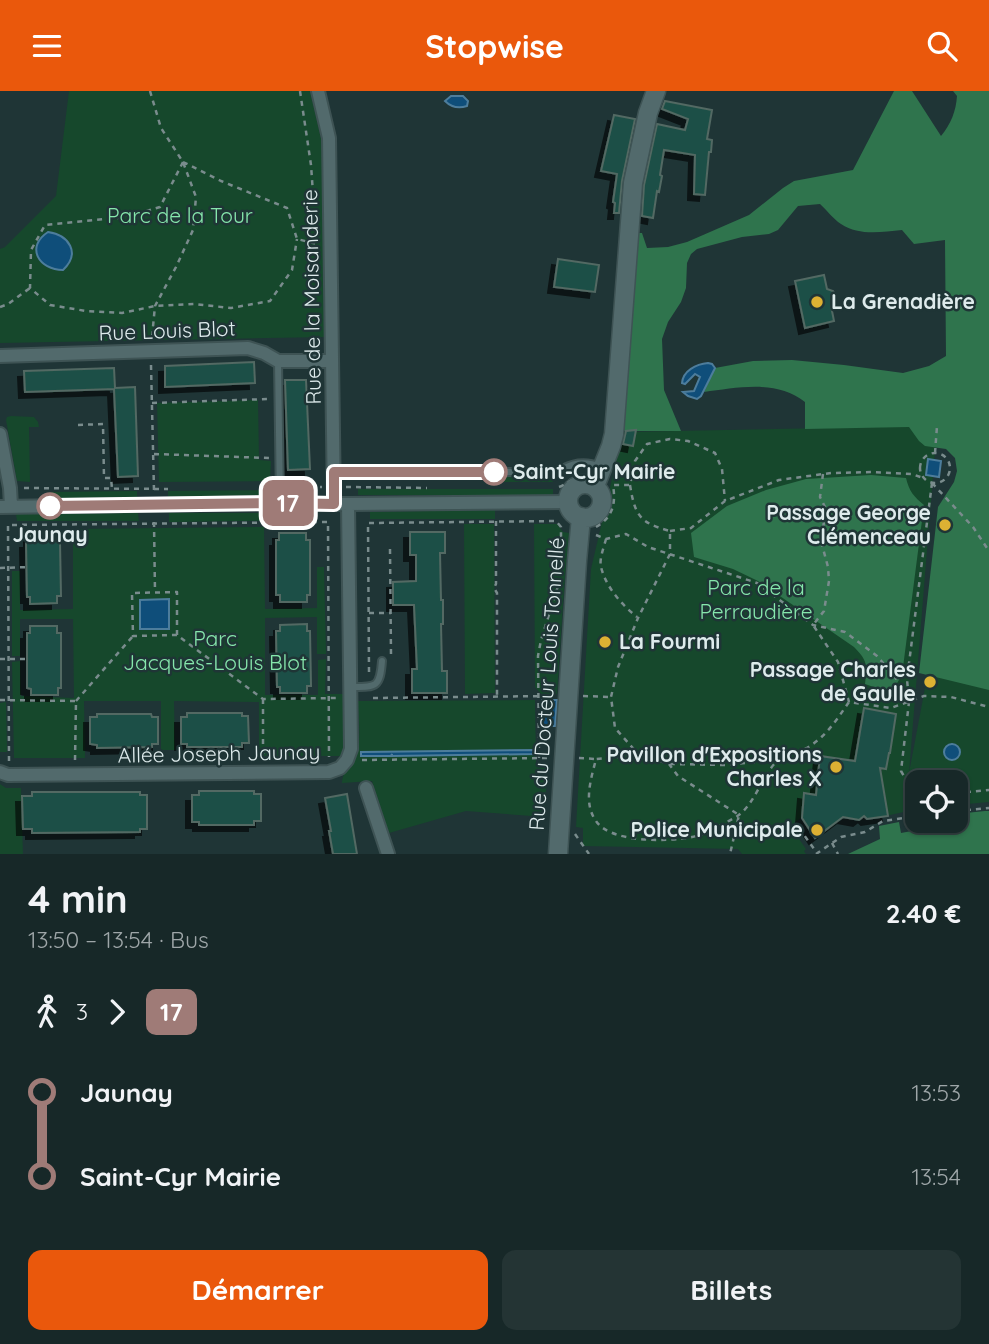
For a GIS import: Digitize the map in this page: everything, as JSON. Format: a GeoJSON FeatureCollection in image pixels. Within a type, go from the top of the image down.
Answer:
{"type":"FeatureCollection","features":[{"type":"Feature","properties":{"kind":"street","name":"Rue de la Moisanderie"},"geometry":{"type":"LineString","coordinates":[[318,91],[329,138],[334,504]]}},
{"type":"Feature","properties":{"kind":"street"},"geometry":{"type":"LineString","coordinates":[[0,434],[10,488],[6,507],[348,504],[568,495],[576,486],[591,481],[602,467],[614,434],[633,183],[648,113],[656,91]]}},
{"type":"Feature","properties":{"kind":"street","name":"Rue Louis Blot"},"geometry":{"type":"LineString","coordinates":[[0,356],[248,348],[278,361],[332,361]]}},
{"type":"Feature","properties":{"kind":"street"},"geometry":{"type":"LineString","coordinates":[[562,495],[572,512],[581,517],[592,516],[602,504],[601,493],[591,481]]}},
{"type":"Feature","properties":{"kind":"street","name":"Allée Joseph Jaunay"},"geometry":{"type":"LineString","coordinates":[[4,768],[8,775],[329,772],[340,768],[351,749],[348,504]]}},
{"type":"Feature","properties":{"kind":"street","name":"Rue du Docteur Louis Tonnellé"},"geometry":{"type":"LineString","coordinates":[[558,854],[581,517]]}},
{"type":"Feature","properties":{"kind":"street"},"geometry":{"type":"LineString","coordinates":[[366,788],[388,854]]}},
{"type":"Feature","properties":{"kind":"lane"},"geometry":{"type":"LineString","coordinates":[[278,361],[280,503]]}},
{"type":"Feature","properties":{"kind":"lane"},"geometry":{"type":"LineString","coordinates":[[334,472],[557,472],[570,464],[582,462],[602,467]]}},
{"type":"Feature","properties":{"kind":"lane"},"geometry":{"type":"LineString","coordinates":[[349,693],[377,684],[381,678],[382,661]]}},
{"type":"Feature","properties":{"kind":"path"},"geometry":{"type":"LineString","coordinates":[[150,91],[161,128],[183,162],[196,197],[193,230],[155,306],[151,351],[155,593]]}},
{"type":"Feature","properties":{"kind":"path"},"geometry":{"type":"LineString","coordinates":[[300,91],[316,230]]}},
{"type":"Feature","properties":{"kind":"path"},"geometry":{"type":"LineString","coordinates":[[30,288],[50,305],[122,313],[155,306],[194,304],[232,308],[270,301],[292,270],[297,239],[287,208],[183,162]]}},
{"type":"Feature","properties":{"kind":"path"},"geometry":{"type":"LineString","coordinates":[[30,288],[31,250],[45,225],[126,217],[160,207],[183,162]]}},
{"type":"Feature","properties":{"kind":"path"},"geometry":{"type":"LineString","coordinates":[[297,239],[317,243]]}},
{"type":"Feature","properties":{"kind":"path"},"geometry":{"type":"LineString","coordinates":[[0,307],[9,304],[30,288]]}},
{"type":"Feature","properties":{"kind":"path"},"geometry":{"type":"LineString","coordinates":[[152,403],[279,399]]}},
{"type":"Feature","properties":{"kind":"path"},"geometry":{"type":"LineString","coordinates":[[78,425],[103,424],[104,478],[111,478],[112,489]]}},
{"type":"Feature","properties":{"kind":"path"},"geometry":{"type":"LineString","coordinates":[[935,453],[937,426]]}},
{"type":"Feature","properties":{"kind":"path"},"geometry":{"type":"LineString","coordinates":[[725,501],[722,469],[715,453],[688,441],[670,439],[647,444],[635,461],[630,485],[632,502],[639,517],[652,526],[670,531],[691,528],[725,501],[779,480],[823,474],[912,474],[932,483],[973,527],[989,551]]}},
{"type":"Feature","properties":{"kind":"path"},"geometry":{"type":"LineString","coordinates":[[923,478],[919,469],[922,460],[930,453],[945,457],[950,471],[946,479],[937,484],[932,483]]}},
{"type":"Feature","properties":{"kind":"path"},"geometry":{"type":"LineString","coordinates":[[153,454],[280,457]]}},
{"type":"Feature","properties":{"kind":"path"},"geometry":{"type":"LineString","coordinates":[[813,625],[824,611],[829,581],[821,541],[826,509],[820,497],[823,474]]}},
{"type":"Feature","properties":{"kind":"path"},"geometry":{"type":"LineString","coordinates":[[562,495],[566,485],[575,478],[591,481]]}},
{"type":"Feature","properties":{"kind":"path"},"geometry":{"type":"LineString","coordinates":[[905,778],[901,771],[909,702],[907,679],[932,483]]}},
{"type":"Feature","properties":{"kind":"path"},"geometry":{"type":"LineString","coordinates":[[630,485],[612,485],[615,496],[612,510],[593,534],[606,539],[626,534],[648,547],[757,583],[813,625],[838,662],[849,702]]}},
{"type":"Feature","properties":{"kind":"path"},"geometry":{"type":"LineString","coordinates":[[10,488],[178,489]]}},
{"type":"Feature","properties":{"kind":"path"},"geometry":{"type":"LineString","coordinates":[[281,488],[432,488]]}},
{"type":"Feature","properties":{"kind":"path"},"geometry":{"type":"LineString","coordinates":[[496,521],[494,589],[497,697]]}},
{"type":"Feature","properties":{"kind":"path"},"geometry":{"type":"LineString","coordinates":[[369,672],[368,523],[556,521],[561,527],[561,551]]}},
{"type":"Feature","properties":{"kind":"path"},"geometry":{"type":"LineString","coordinates":[[4,768],[8,700],[8,525],[328,522],[329,760],[539,758],[538,656],[559,581]]}},
{"type":"Feature","properties":{"kind":"path"},"geometry":{"type":"LineString","coordinates":[[639,755],[615,728],[611,697],[618,667],[638,618],[670,554],[670,531]]}},
{"type":"Feature","properties":{"kind":"path"},"geometry":{"type":"LineString","coordinates":[[606,539],[600,565],[623,606],[638,618]]}},
{"type":"Feature","properties":{"kind":"path"},"geometry":{"type":"LineString","coordinates":[[390,549],[391,664]]}},
{"type":"Feature","properties":{"kind":"path"},"geometry":{"type":"LineString","coordinates":[[0,568],[30,567]]}},
{"type":"Feature","properties":{"kind":"path"},"geometry":{"type":"LineString","coordinates":[[75,763],[76,701],[133,636],[132,593],[177,592],[177,635]]}},
{"type":"Feature","properties":{"kind":"path"},"geometry":{"type":"LineString","coordinates":[[368,613],[391,613]]}},
{"type":"Feature","properties":{"kind":"path"},"geometry":{"type":"LineString","coordinates":[[0,615],[8,615]]}},
{"type":"Feature","properties":{"kind":"path"},"geometry":{"type":"LineString","coordinates":[[813,625],[845,632],[877,656],[895,677],[909,702]]}},
{"type":"Feature","properties":{"kind":"path"},"geometry":{"type":"LineString","coordinates":[[133,636],[177,635],[263,699],[328,698],[349,693],[611,697]]}},
{"type":"Feature","properties":{"kind":"path"},"geometry":{"type":"LineString","coordinates":[[0,659],[30,659]]}},
{"type":"Feature","properties":{"kind":"path"},"geometry":{"type":"LineString","coordinates":[[849,702],[891,708],[924,696],[951,697],[989,707]]}},
{"type":"Feature","properties":{"kind":"path"},"geometry":{"type":"LineString","coordinates":[[263,699],[263,761]]}},
{"type":"Feature","properties":{"kind":"path"},"geometry":{"type":"LineString","coordinates":[[0,700],[76,701]]}},
{"type":"Feature","properties":{"kind":"path"},"geometry":{"type":"LineString","coordinates":[[778,760],[739,815],[695,837],[676,840],[623,837],[596,823],[591,811],[590,782],[596,759],[639,755],[670,764],[724,765],[778,760],[802,751],[828,732],[849,702]]}},
{"type":"Feature","properties":{"kind":"path"},"geometry":{"type":"LineString","coordinates":[[670,764],[678,776],[739,815]]}},
{"type":"Feature","properties":{"kind":"path"},"geometry":{"type":"LineString","coordinates":[[968,792],[989,790]]}},
{"type":"Feature","properties":{"kind":"path"},"geometry":{"type":"LineString","coordinates":[[968,810],[989,808]]}},
{"type":"Feature","properties":{"kind":"path"},"geometry":{"type":"LineString","coordinates":[[730,854],[739,815]]}},
{"type":"Feature","properties":{"kind":"path"},"geometry":{"type":"LineString","coordinates":[[799,828],[816,854],[842,837],[865,832],[883,821],[905,818]]}},
{"type":"Feature","properties":{"kind":"path"},"geometry":{"type":"LineString","coordinates":[[572,830],[589,854]]}},
{"type":"Feature","properties":{"kind":"path"},"geometry":{"type":"LineString","coordinates":[[832,843],[838,854]]}},
{"type":"Feature","properties":{"kind":"green space","name":"Parc de la Tour"},"geometry":{"type":"Polygon","coordinates":[[[69,91],[310,91],[322,143],[326,337],[0,343],[0,249],[56,196],[69,91]]]}},
{"type":"Feature","properties":{"kind":"green space"},"geometry":{"type":"Polygon","coordinates":[[[894,91],[912,91],[941,136],[954,112],[957,96],[953,91],[989,91],[989,690],[919,673],[938,507],[954,482],[957,471],[955,458],[946,449],[925,446],[909,427],[805,429],[805,402],[782,390],[756,387],[704,392],[715,368],[753,361],[792,360],[903,373],[929,366],[946,356],[945,240],[914,244],[902,230],[870,232],[848,228],[820,204],[798,206],[778,230],[769,234],[742,237],[697,249],[687,263],[686,288],[681,302],[668,322],[662,339],[664,390],[681,431],[622,431],[639,233],[642,233],[647,248],[668,247],[687,242],[749,215],[794,181],[853,170],[894,91]]]}},
{"type":"Feature","properties":{"kind":"green space","name":"Parc de la Perraudière"},"geometry":{"type":"Polygon","coordinates":[[[982,385],[989,387],[989,802],[968,804],[968,770],[910,770],[982,385]]]}},
{"type":"Feature","properties":{"kind":"green space"},"geometry":{"type":"Polygon","coordinates":[[[258,400],[259,460],[271,461],[270,481],[159,482],[157,403],[258,400]]]}},
{"type":"Feature","properties":{"kind":"green space"},"geometry":{"type":"Polygon","coordinates":[[[11,416],[34,417],[38,422],[39,427],[29,427],[30,482],[17,481],[6,420],[11,416]]]}},
{"type":"Feature","properties":{"kind":"green space","name":"Parc de la Perraudière"},"geometry":{"type":"Polygon","coordinates":[[[937,426],[909,770],[905,770],[905,812],[890,815],[802,817],[790,826],[806,849],[806,854],[742,854],[738,849],[583,846],[583,828],[576,827],[591,569],[623,432],[937,426]]]}},
{"type":"Feature","properties":{"kind":"green space"},"geometry":{"type":"Polygon","coordinates":[[[871,475],[906,478],[912,493],[924,505],[902,675],[891,693],[865,684],[866,664],[854,647],[758,581],[733,569],[694,557],[691,533],[727,506],[766,490],[806,479],[871,475]]]}},
{"type":"Feature","properties":{"kind":"green space"},"geometry":{"type":"Polygon","coordinates":[[[496,477],[554,477],[553,482],[496,482],[496,477]]]}},
{"type":"Feature","properties":{"kind":"green space"},"geometry":{"type":"Polygon","coordinates":[[[358,489],[553,489],[553,495],[358,495],[358,489]]]}},
{"type":"Feature","properties":{"kind":"green space"},"geometry":{"type":"Polygon","coordinates":[[[272,490],[267,496],[168,498],[168,491],[272,490]]]}},
{"type":"Feature","properties":{"kind":"green space"},"geometry":{"type":"Polygon","coordinates":[[[137,491],[137,498],[52,498],[51,492],[137,491]]]}},
{"type":"Feature","properties":{"kind":"green space"},"geometry":{"type":"Polygon","coordinates":[[[495,510],[495,519],[370,519],[370,512],[495,510]]]}},
{"type":"Feature","properties":{"kind":"green space"},"geometry":{"type":"Polygon","coordinates":[[[138,513],[139,521],[17,521],[16,514],[138,513]]]}},
{"type":"Feature","properties":{"kind":"green space"},"geometry":{"type":"Polygon","coordinates":[[[169,513],[307,513],[308,520],[169,522],[169,513]]]}},
{"type":"Feature","properties":{"kind":"green space"},"geometry":{"type":"Polygon","coordinates":[[[464,524],[494,524],[495,693],[465,694],[464,524]]]}},
{"type":"Feature","properties":{"kind":"green space"},"geometry":{"type":"Polygon","coordinates":[[[534,524],[557,524],[563,532],[569,533],[557,694],[541,694],[535,687],[534,524]]]}},
{"type":"Feature","properties":{"kind":"green space","name":"Parc Jacques-Louis Blot"},"geometry":{"type":"Polygon","coordinates":[[[264,527],[265,609],[317,608],[317,567],[324,567],[326,654],[317,654],[317,617],[265,618],[265,695],[318,695],[318,660],[326,659],[325,694],[344,694],[344,750],[341,756],[259,756],[259,702],[174,701],[175,750],[161,750],[161,701],[84,701],[85,758],[14,758],[12,662],[20,661],[21,696],[74,698],[73,619],[20,619],[20,656],[12,656],[12,571],[20,571],[20,610],[73,609],[73,529],[264,527]]]}},
{"type":"Feature","properties":{"kind":"green space"},"geometry":{"type":"Polygon","coordinates":[[[535,700],[536,763],[547,763],[545,817],[466,811],[389,833],[372,781],[342,783],[358,747],[358,701],[535,700]]]}},
{"type":"Feature","properties":{"kind":"green space"},"geometry":{"type":"Polygon","coordinates":[[[6,702],[7,752],[0,752],[0,703],[6,702]]]}},
{"type":"Feature","properties":{"kind":"green space"},"geometry":{"type":"Polygon","coordinates":[[[0,784],[6,788],[21,788],[23,854],[0,854],[0,784]]]}},
{"type":"Feature","properties":{"kind":"green space"},"geometry":{"type":"Polygon","coordinates":[[[989,811],[989,854],[848,854],[880,839],[879,826],[899,822],[901,833],[968,833],[968,813],[989,811]]]}},
{"type":"Feature","properties":{"kind":"water"},"geometry":{"type":"Polygon","coordinates":[[[451,96],[463,96],[468,101],[467,106],[450,105],[445,101],[451,96]]]}},
{"type":"Feature","properties":{"kind":"water"},"geometry":{"type":"Polygon","coordinates":[[[48,232],[62,237],[72,251],[63,270],[47,266],[38,257],[37,244],[48,232]]]}},
{"type":"Feature","properties":{"kind":"water"},"geometry":{"type":"Polygon","coordinates":[[[708,363],[715,368],[701,396],[697,399],[688,396],[683,392],[694,391],[700,377],[695,374],[685,384],[682,383],[685,375],[695,367],[708,363]]]}},
{"type":"Feature","properties":{"kind":"water"},"geometry":{"type":"Polygon","coordinates":[[[928,459],[941,461],[939,477],[926,475],[928,459]]]}},
{"type":"Feature","properties":{"kind":"water"},"geometry":{"type":"Polygon","coordinates":[[[169,599],[169,629],[140,629],[140,600],[169,599]]]}},
{"type":"Feature","properties":{"kind":"water"},"geometry":{"type":"Polygon","coordinates":[[[542,700],[557,700],[555,726],[542,726],[542,700]]]}},
{"type":"Feature","properties":{"kind":"water"},"geometry":{"type":"Polygon","coordinates":[[[949,744],[955,744],[960,752],[958,758],[949,760],[944,755],[944,749],[949,744]]]}},
{"type":"Feature","properties":{"kind":"water"},"geometry":{"type":"Polygon","coordinates":[[[537,750],[537,754],[361,756],[361,752],[537,750]]]}},
{"type":"Feature","properties":{"kind":"building"},"geometry":{"type":"Polygon","coordinates":[[[665,101],[712,110],[707,139],[712,140],[711,152],[705,195],[694,194],[695,155],[664,150],[662,176],[653,218],[642,216],[644,185],[657,124],[685,130],[688,119],[662,109],[665,101]]]}},
{"type":"Feature","properties":{"kind":"building"},"geometry":{"type":"Polygon","coordinates":[[[614,115],[635,119],[622,181],[619,213],[614,213],[613,202],[617,174],[601,171],[614,115]]]}},
{"type":"Feature","properties":{"kind":"building"},"geometry":{"type":"Polygon","coordinates":[[[558,259],[599,265],[595,292],[554,287],[558,259]]]}},
{"type":"Feature","properties":{"kind":"building","name":"La Grenadière"},"geometry":{"type":"Polygon","coordinates":[[[824,275],[827,289],[833,291],[836,296],[835,303],[831,306],[834,321],[805,328],[795,281],[824,275]]]}},
{"type":"Feature","properties":{"kind":"building"},"geometry":{"type":"Polygon","coordinates":[[[254,362],[255,383],[165,387],[165,366],[254,362]]]}},
{"type":"Feature","properties":{"kind":"building"},"geometry":{"type":"Polygon","coordinates":[[[114,368],[115,388],[135,387],[138,476],[118,477],[114,389],[25,392],[24,371],[114,368]]]}},
{"type":"Feature","properties":{"kind":"building"},"geometry":{"type":"Polygon","coordinates":[[[285,380],[306,380],[310,469],[288,470],[285,380]]]}},
{"type":"Feature","properties":{"kind":"building"},"geometry":{"type":"Polygon","coordinates":[[[636,430],[633,446],[623,444],[626,431],[636,430]]]}},
{"type":"Feature","properties":{"kind":"building"},"geometry":{"type":"Polygon","coordinates":[[[410,532],[445,532],[445,553],[440,553],[443,600],[442,671],[447,671],[447,693],[412,693],[412,669],[417,669],[414,605],[393,605],[393,582],[416,581],[416,555],[410,555],[410,532]]]}},
{"type":"Feature","properties":{"kind":"building"},"geometry":{"type":"Polygon","coordinates":[[[279,533],[306,533],[306,540],[310,540],[310,595],[307,595],[307,602],[280,602],[280,595],[276,595],[276,540],[279,540],[279,533]]]}},
{"type":"Feature","properties":{"kind":"building"},"geometry":{"type":"Polygon","coordinates":[[[30,535],[57,535],[57,542],[60,542],[61,596],[57,596],[57,603],[30,604],[30,597],[27,597],[26,542],[30,542],[30,535]]]}},
{"type":"Feature","properties":{"kind":"building"},"geometry":{"type":"Polygon","coordinates":[[[307,624],[307,631],[310,631],[311,686],[307,686],[307,693],[280,693],[280,687],[277,687],[276,631],[280,631],[280,625],[307,624]]]}},
{"type":"Feature","properties":{"kind":"building"},"geometry":{"type":"Polygon","coordinates":[[[30,626],[57,626],[57,633],[61,633],[61,688],[58,688],[58,695],[31,695],[31,689],[27,688],[27,633],[30,633],[30,626]]]}},
{"type":"Feature","properties":{"kind":"building"},"geometry":{"type":"Polygon","coordinates":[[[864,708],[896,714],[886,769],[880,768],[888,816],[867,819],[864,816],[859,820],[843,817],[815,838],[802,818],[804,793],[816,795],[820,756],[855,761],[864,708]]]}},
{"type":"Feature","properties":{"kind":"building"},"geometry":{"type":"Polygon","coordinates":[[[187,713],[242,713],[242,716],[248,716],[249,743],[242,743],[242,747],[187,747],[187,744],[181,744],[181,717],[187,717],[187,713]]]}},
{"type":"Feature","properties":{"kind":"building"},"geometry":{"type":"Polygon","coordinates":[[[97,714],[151,714],[152,717],[158,717],[158,744],[152,744],[152,747],[97,748],[97,745],[90,744],[90,717],[97,717],[97,714]]]}},
{"type":"Feature","properties":{"kind":"building"},"geometry":{"type":"Polygon","coordinates":[[[199,791],[254,791],[254,794],[261,794],[261,821],[254,821],[254,825],[199,825],[199,822],[192,822],[192,795],[199,795],[199,791]]]}},
{"type":"Feature","properties":{"kind":"building"},"geometry":{"type":"Polygon","coordinates":[[[32,792],[140,792],[140,795],[147,795],[147,829],[140,829],[140,832],[32,833],[32,829],[23,829],[22,796],[32,796],[32,792]]]}},
{"type":"Feature","properties":{"kind":"building"},"geometry":{"type":"Polygon","coordinates":[[[347,794],[357,854],[333,854],[325,798],[347,794]]]}},
{"type":"Feature","properties":{"kind":"bus line","name":"17"},"geometry":{"type":"LineString","coordinates":[[50,506],[334,504],[334,472],[494,472]]}},
{"type":"Feature","properties":{"kind":"place","name":"La Grenadière"},"geometry":{"type":"Point","coordinates":[817,302]}},
{"type":"Feature","properties":{"kind":"place","name":"Saint-Cyr Mairie"},"geometry":{"type":"Point","coordinates":[494,472]}},
{"type":"Feature","properties":{"kind":"place","name":"Jaunay"},"geometry":{"type":"Point","coordinates":[50,506]}},
{"type":"Feature","properties":{"kind":"place","name":"Passage George Clémenceau"},"geometry":{"type":"Point","coordinates":[945,525]}},
{"type":"Feature","properties":{"kind":"place","name":"La Fourmi"},"geometry":{"type":"Point","coordinates":[605,642]}},
{"type":"Feature","properties":{"kind":"place","name":"Passage Charles de Gaulle"},"geometry":{"type":"Point","coordinates":[930,682]}},
{"type":"Feature","properties":{"kind":"place","name":"Pavillon d'Expositions Charles X"},"geometry":{"type":"Point","coordinates":[836,767]}},
{"type":"Feature","properties":{"kind":"place","name":"Police Municipale"},"geometry":{"type":"Point","coordinates":[817,830]}}]}
